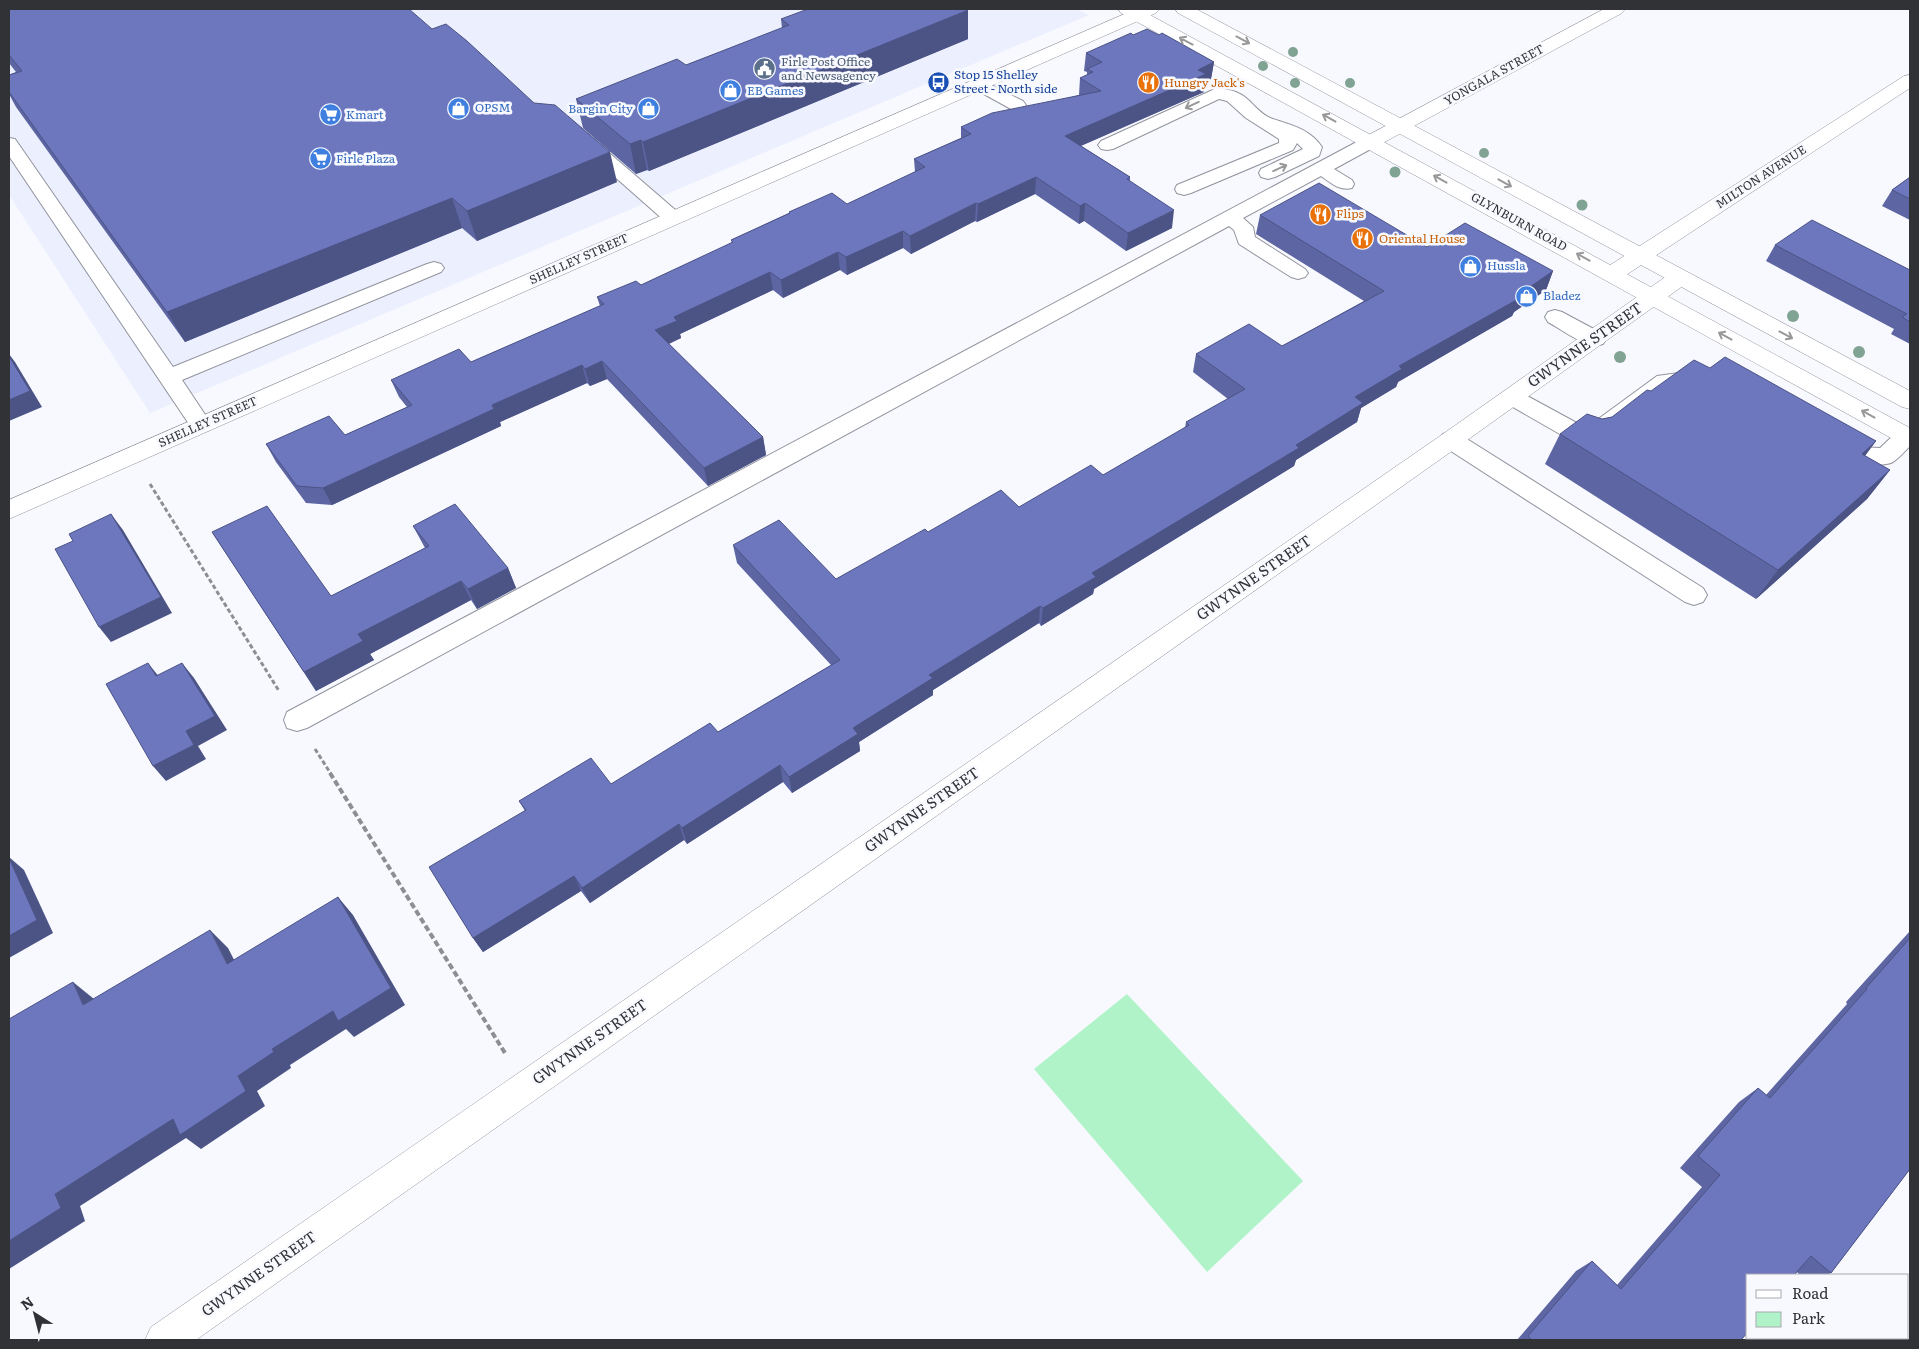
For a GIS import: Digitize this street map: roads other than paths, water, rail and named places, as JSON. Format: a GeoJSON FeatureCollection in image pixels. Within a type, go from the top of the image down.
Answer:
{"type":"FeatureCollection","features":[{"type":"Feature","properties":{"kind":"street","name":"GLYNBURN ROAD"},"geometry":{"type":"LineString","coordinates":[[1184,9],[1679,278],[1910,401]]}},
{"type":"Feature","properties":{"kind":"street","name":"YONGALA STREET"},"geometry":{"type":"LineString","coordinates":[[1372,142],[1616,9]]}},
{"type":"Feature","properties":{"kind":"street","name":"GLYNBURN ROAD"},"geometry":{"type":"LineString","coordinates":[[1138,11],[1908,437]]}},
{"type":"Feature","properties":{"kind":"street","name":"SHELLEY STREET"},"geometry":{"type":"LineString","coordinates":[[9,510],[979,84],[1138,11]]}},
{"type":"Feature","properties":{"kind":"street","name":"MILTON AVENUE"},"geometry":{"type":"LineString","coordinates":[[1612,274],[1910,80]]}},
{"type":"Feature","properties":{"kind":"street","name":"GWYNNE STREET"},"geometry":{"type":"LineString","coordinates":[[164,1340],[1451,440],[1679,278]]}},
{"type":"Feature","properties":{"kind":"lane"},"geometry":{"type":"LineString","coordinates":[[979,84],[1017,105]]}},
{"type":"Feature","properties":{"kind":"lane"},"geometry":{"type":"LineString","coordinates":[[1108,145],[1217,93],[1233,97],[1252,114],[1303,137],[1312,147],[1312,152],[1248,182]]}},
{"type":"Feature","properties":{"kind":"lane"},"geometry":{"type":"LineString","coordinates":[[1184,190],[1287,146],[1289,137],[1287,134],[1264,120]]}},
{"type":"Feature","properties":{"kind":"lane"},"geometry":{"type":"LineString","coordinates":[[572,132],[674,218]]}},
{"type":"Feature","properties":{"kind":"lane"},"geometry":{"type":"LineString","coordinates":[[297,720],[1372,142]]}},
{"type":"Feature","properties":{"kind":"lane"},"geometry":{"type":"LineString","coordinates":[[9,143],[202,425]]}},
{"type":"Feature","properties":{"kind":"lane"},"geometry":{"type":"LineString","coordinates":[[1322,169],[1345,184]]}},
{"type":"Feature","properties":{"kind":"lane"},"geometry":{"type":"LineString","coordinates":[[1230,218],[1243,227],[1246,240],[1298,273]]}},
{"type":"Feature","properties":{"kind":"lane"},"geometry":{"type":"LineString","coordinates":[[169,377],[434,268]]}},
{"type":"Feature","properties":{"kind":"lane"},"geometry":{"type":"LineString","coordinates":[[1555,317],[1595,339]]}},
{"type":"Feature","properties":{"kind":"lane"},"geometry":{"type":"LineString","coordinates":[[1512,397],[1587,439],[1665,381],[1704,378]]}},
{"type":"Feature","properties":{"kind":"lane"},"geometry":{"type":"LineString","coordinates":[[1816,434],[1841,449],[1857,456],[1868,457],[1885,456],[1908,437]]}},
{"type":"Feature","properties":{"kind":"lane"},"geometry":{"type":"LineString","coordinates":[[1451,440],[1694,595]]}},
{"type":"Feature","properties":{"kind":"place","name":"Firle Post Office and Newsagency"},"geometry":{"type":"Point","coordinates":[765,69]}},
{"type":"Feature","properties":{"kind":"place","name":"Stop 15 Shelley Street - North side"},"geometry":{"type":"Point","coordinates":[938,82]}},
{"type":"Feature","properties":{"kind":"place","name":"Hungry Jack's"},"geometry":{"type":"Point","coordinates":[1148,83]}},
{"type":"Feature","properties":{"kind":"place","name":"EB Games"},"geometry":{"type":"Point","coordinates":[731,91]}},
{"type":"Feature","properties":{"kind":"place","name":"OPSM"},"geometry":{"type":"Point","coordinates":[459,108]}},
{"type":"Feature","properties":{"kind":"place","name":"Bargin City"},"geometry":{"type":"Point","coordinates":[649,109]}},
{"type":"Feature","properties":{"kind":"place","name":"Kmart"},"geometry":{"type":"Point","coordinates":[330,115]}},
{"type":"Feature","properties":{"kind":"place","name":"Firle Plaza"},"geometry":{"type":"Point","coordinates":[320,159]}},
{"type":"Feature","properties":{"kind":"place","name":"Flips"},"geometry":{"type":"Point","coordinates":[1320,214]}},
{"type":"Feature","properties":{"kind":"place","name":"Oriental House"},"geometry":{"type":"Point","coordinates":[1363,239]}},
{"type":"Feature","properties":{"kind":"place","name":"Hussla"},"geometry":{"type":"Point","coordinates":[1471,266]}},
{"type":"Feature","properties":{"kind":"place","name":"Bladez"},"geometry":{"type":"Point","coordinates":[1527,296]}}]}
